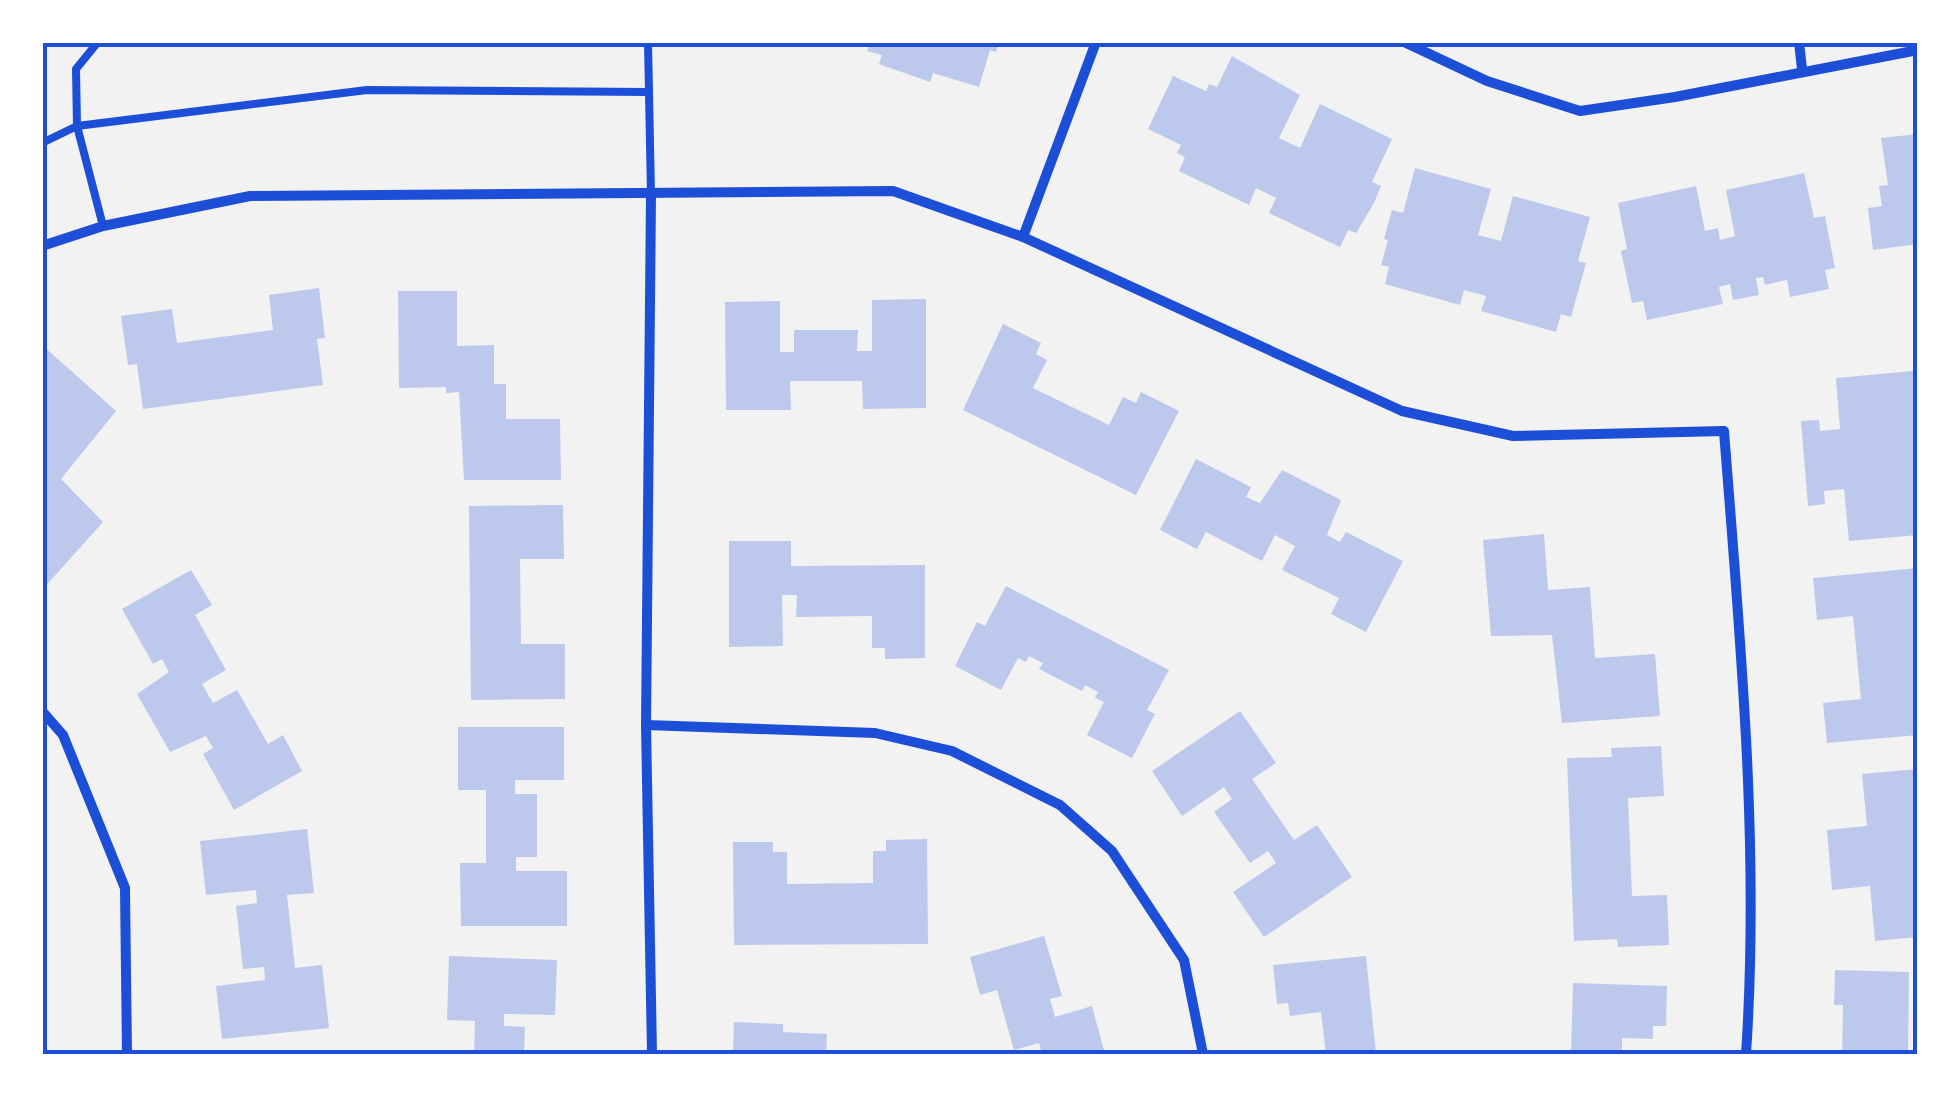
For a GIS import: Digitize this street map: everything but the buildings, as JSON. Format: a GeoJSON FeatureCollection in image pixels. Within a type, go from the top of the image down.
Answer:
{"type":"FeatureCollection","features":[{"type":"Feature","properties":{"kind":"street"},"geometry":{"type":"LineString","coordinates":[[1023,238],[1096,42]]}},
{"type":"Feature","properties":{"kind":"street"},"geometry":{"type":"LineString","coordinates":[[1404,42],[1487,81],[1580,111],[1675,97],[1802,69],[1918,50]]}},
{"type":"Feature","properties":{"kind":"street"},"geometry":{"type":"LineString","coordinates":[[1799,42],[1802,69]]}},
{"type":"Feature","properties":{"kind":"street"},"geometry":{"type":"LineString","coordinates":[[42,246],[103,226],[250,196],[892,190],[1023,238],[1402,411],[1513,436],[1724,431],[1748,736],[1752,968],[1746,1054]]}},
{"type":"Feature","properties":{"kind":"street"},"geometry":{"type":"LineString","coordinates":[[651,195],[646,725],[652,1054]]}},
{"type":"Feature","properties":{"kind":"street"},"geometry":{"type":"LineString","coordinates":[[42,711],[63,735],[126,888],[127,1054]]}},
{"type":"Feature","properties":{"kind":"street"},"geometry":{"type":"LineString","coordinates":[[646,725],[875,733],[952,751],[1060,805],[1112,850],[1184,960],[1204,1054]]}},
{"type":"Feature","properties":{"kind":"lane"},"geometry":{"type":"LineString","coordinates":[[98,42],[76,70],[77,126],[103,226]]}},
{"type":"Feature","properties":{"kind":"lane"},"geometry":{"type":"LineString","coordinates":[[648,42],[651,195]]}},
{"type":"Feature","properties":{"kind":"lane"},"geometry":{"type":"LineString","coordinates":[[42,143],[77,126],[367,90],[649,92]]}}]}
